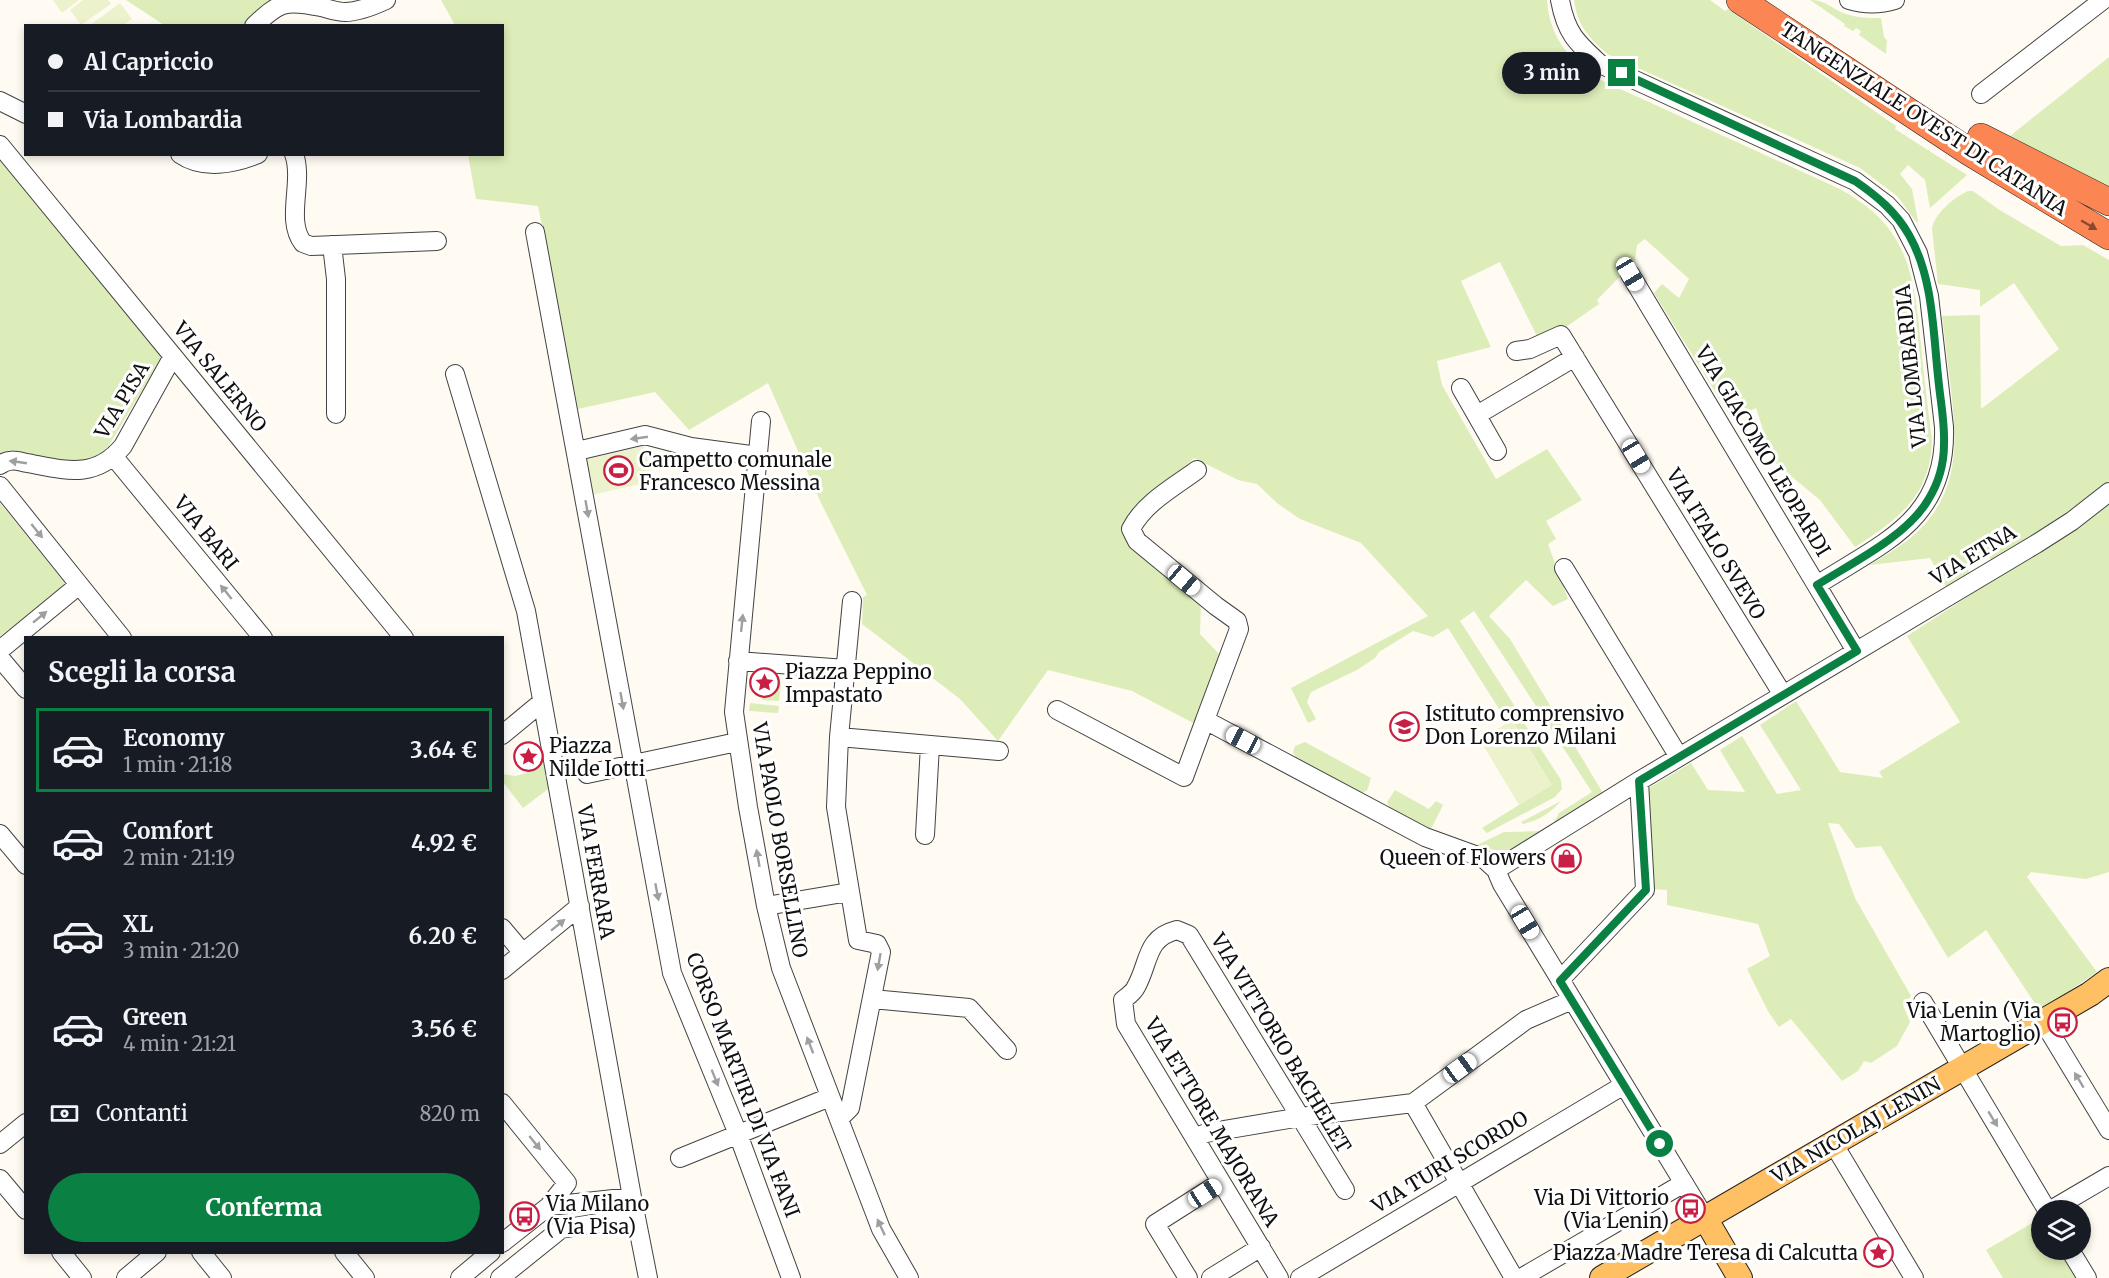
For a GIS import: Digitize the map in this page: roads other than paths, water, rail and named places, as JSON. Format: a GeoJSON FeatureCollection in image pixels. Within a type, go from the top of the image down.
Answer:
{"type":"FeatureCollection","features":[{"type":"Feature","properties":{"kind":"highway","name":"TANGENZIALE OVEST DI CATANIA"},"geometry":{"type":"LineString","coordinates":[[1740,0],[1971,153],[2109,236]]}},
{"type":"Feature","properties":{"kind":"highway","name":"TANGENZIALE OVEST DI CATANIA"},"geometry":{"type":"LineString","coordinates":[[1773,0],[1981,137],[2109,214]]}},
{"type":"Feature","properties":{"kind":"highway"},"geometry":{"type":"LineString","coordinates":[[1981,137],[2109,202]]}},
{"type":"Feature","properties":{"kind":"main road","name":"VIA NICOLAJ LENIN"},"geometry":{"type":"LineString","coordinates":[[1602,1278],[1963,1069],[2090,994],[2109,980]]}},
{"type":"Feature","properties":{"kind":"main road"},"geometry":{"type":"LineString","coordinates":[[1705,1218],[1740,1278]]}},
{"type":"Feature","properties":{"kind":"street"},"geometry":{"type":"LineString","coordinates":[[256,24],[271,9],[285,2],[298,1],[342,12],[362,9],[386,0]]}},
{"type":"Feature","properties":{"kind":"street","name":"VIA LOMBARDIA"},"geometry":{"type":"LineString","coordinates":[[1560,0],[1564,20],[1577,43],[1600,64],[1855,181],[1879,198],[1900,220],[1918,253],[1929,296],[1944,427],[1939,477],[1928,502],[1898,534],[1817,585]]}},
{"type":"Feature","properties":{"kind":"street"},"geometry":{"type":"LineString","coordinates":[[1849,0],[1861,4],[1873,4],[1895,0]]}},
{"type":"Feature","properties":{"kind":"street"},"geometry":{"type":"LineString","coordinates":[[1981,94],[2103,0]]}},
{"type":"Feature","properties":{"kind":"street"},"geometry":{"type":"LineString","coordinates":[[0,101],[24,113]]}},
{"type":"Feature","properties":{"kind":"street","name":"VIA SALERNO"},"geometry":{"type":"LineString","coordinates":[[0,145],[402,636]]}},
{"type":"Feature","properties":{"kind":"street"},"geometry":{"type":"LineString","coordinates":[[183,156],[201,163],[226,164],[253,156]]}},
{"type":"Feature","properties":{"kind":"street"},"geometry":{"type":"LineString","coordinates":[[294,156],[298,186],[295,215],[298,237],[303,243],[311,246],[437,242]]}},
{"type":"Feature","properties":{"kind":"street","name":"CORSO MARTIRI DI VIA FANI"},"geometry":{"type":"LineString","coordinates":[[535,232],[672,973],[738,1134],[791,1278]]}},
{"type":"Feature","properties":{"kind":"street"},"geometry":{"type":"LineString","coordinates":[[332,245],[336,279],[336,414]]}},
{"type":"Feature","properties":{"kind":"street","name":"VIA GIACOMO LEOPARDI"},"geometry":{"type":"LineString","coordinates":[[1630,274],[1857,651]]}},
{"type":"Feature","properties":{"kind":"street","name":"VIA ITALO SVEVO"},"geometry":{"type":"LineString","coordinates":[[1515,351],[1530,349],[1562,335],[1783,696]]}},
{"type":"Feature","properties":{"kind":"street","name":"VIA PISA"},"geometry":{"type":"LineString","coordinates":[[0,465],[8,460],[61,469],[93,469],[114,457],[123,446],[173,356]]}},
{"type":"Feature","properties":{"kind":"street"},"geometry":{"type":"LineString","coordinates":[[1477,416],[1575,357]]}},
{"type":"Feature","properties":{"kind":"street","name":"VIA FERRARA"},"geometry":{"type":"LineString","coordinates":[[455,374],[526,611],[648,1278]]}},
{"type":"Feature","properties":{"kind":"street"},"geometry":{"type":"LineString","coordinates":[[1461,388],[1497,450]]}},
{"type":"Feature","properties":{"kind":"street","name":"VIA PAOLO BORSELLINO"},"geometry":{"type":"LineString","coordinates":[[761,421],[734,712],[737,742],[766,906],[781,968],[881,1229],[909,1278]]}},
{"type":"Feature","properties":{"kind":"street"},"geometry":{"type":"LineString","coordinates":[[577,451],[645,435],[691,447],[758,456]]}},
{"type":"Feature","properties":{"kind":"street","name":"VIA BARI"},"geometry":{"type":"LineString","coordinates":[[114,457],[261,636]]}},
{"type":"Feature","properties":{"kind":"street"},"geometry":{"type":"LineString","coordinates":[[1057,710],[1184,777],[1239,629],[1237,621],[1137,541],[1131,529],[1152,503],[1197,470]]}},
{"type":"Feature","properties":{"kind":"street"},"geometry":{"type":"LineString","coordinates":[[0,486],[120,636]]}},
{"type":"Feature","properties":{"kind":"street","name":"VIA ETNA"},"geometry":{"type":"LineString","coordinates":[[1496,870],[1639,781],[2036,544],[2072,521],[2109,492]]}},
{"type":"Feature","properties":{"kind":"street"},"geometry":{"type":"LineString","coordinates":[[1564,568],[1679,757]]}},
{"type":"Feature","properties":{"kind":"street"},"geometry":{"type":"LineString","coordinates":[[0,650],[79,585]]}},
{"type":"Feature","properties":{"kind":"street"},"geometry":{"type":"LineString","coordinates":[[839,1119],[850,1108],[881,952],[877,944],[858,940],[836,807],[839,737],[852,602]]}},
{"type":"Feature","properties":{"kind":"street"},"geometry":{"type":"LineString","coordinates":[[0,658],[24,687]]}},
{"type":"Feature","properties":{"kind":"street"},"geometry":{"type":"LineString","coordinates":[[738,661],[846,669]]}},
{"type":"Feature","properties":{"kind":"street"},"geometry":{"type":"LineString","coordinates":[[504,733],[543,702]]}},
{"type":"Feature","properties":{"kind":"street"},"geometry":{"type":"LineString","coordinates":[[1205,720],[1425,837],[1483,858],[1496,870],[1560,981],[1705,1218]]}},
{"type":"Feature","properties":{"kind":"street"},"geometry":{"type":"LineString","coordinates":[[839,737],[999,751]]}},
{"type":"Feature","properties":{"kind":"street"},"geometry":{"type":"LineString","coordinates":[[587,774],[737,742]]}},
{"type":"Feature","properties":{"kind":"street"},"geometry":{"type":"LineString","coordinates":[[925,835],[930,745]]}},
{"type":"Feature","properties":{"kind":"street"},"geometry":{"type":"LineString","coordinates":[[1560,981],[1646,890],[1639,781]]}},
{"type":"Feature","properties":{"kind":"street"},"geometry":{"type":"LineString","coordinates":[[0,834],[24,863]]}},
{"type":"Feature","properties":{"kind":"street"},"geometry":{"type":"LineString","coordinates":[[766,906],[849,892]]}},
{"type":"Feature","properties":{"kind":"street"},"geometry":{"type":"LineString","coordinates":[[504,968],[580,906]]}},
{"type":"Feature","properties":{"kind":"street"},"geometry":{"type":"LineString","coordinates":[[504,930],[523,953]]}},
{"type":"Feature","properties":{"kind":"street","name":"VIA VITTORIO BACHELET"},"geometry":{"type":"LineString","coordinates":[[1136,990],[1154,942],[1166,932],[1177,930],[1189,936],[1345,1190]]}},
{"type":"Feature","properties":{"kind":"street","name":"VIA ETTORE MAJORANA"},"geometry":{"type":"LineString","coordinates":[[1136,990],[1123,1000],[1126,1024],[1279,1278]]}},
{"type":"Feature","properties":{"kind":"street"},"geometry":{"type":"LineString","coordinates":[[872,999],[969,1008],[1007,1050]]}},
{"type":"Feature","properties":{"kind":"street"},"geometry":{"type":"LineString","coordinates":[[1195,1138],[1206,1133],[1301,1117],[1413,1103],[1526,1020],[1572,1000]]}},
{"type":"Feature","properties":{"kind":"street"},"geometry":{"type":"LineString","coordinates":[[1923,1002],[2043,1200]]}},
{"type":"Feature","properties":{"kind":"street"},"geometry":{"type":"LineString","coordinates":[[2043,1021],[2109,1130]]}},
{"type":"Feature","properties":{"kind":"street","name":"VIA TURI SCORDO"},"geometry":{"type":"LineString","coordinates":[[1300,1278],[1624,1085]]}},
{"type":"Feature","properties":{"kind":"street"},"geometry":{"type":"LineString","coordinates":[[680,1158],[830,1097]]}},
{"type":"Feature","properties":{"kind":"street"},"geometry":{"type":"LineString","coordinates":[[1413,1103],[1514,1278]]}},
{"type":"Feature","properties":{"kind":"street"},"geometry":{"type":"LineString","coordinates":[[504,1105],[567,1183],[549,1206],[504,1241]]}},
{"type":"Feature","properties":{"kind":"street"},"geometry":{"type":"LineString","coordinates":[[0,1143],[24,1125]]}},
{"type":"Feature","properties":{"kind":"street"},"geometry":{"type":"LineString","coordinates":[[1833,1143],[1914,1278]]}},
{"type":"Feature","properties":{"kind":"street"},"geometry":{"type":"LineString","coordinates":[[2067,1200],[2109,1176]]}},
{"type":"Feature","properties":{"kind":"street"},"geometry":{"type":"LineString","coordinates":[[0,1179],[24,1208]]}},
{"type":"Feature","properties":{"kind":"street"},"geometry":{"type":"LineString","coordinates":[[1188,1278],[1155,1224],[1221,1182]]}},
{"type":"Feature","properties":{"kind":"street"},"geometry":{"type":"LineString","coordinates":[[1521,1278],[1684,1183]]}},
{"type":"Feature","properties":{"kind":"street"},"geometry":{"type":"LineString","coordinates":[[549,1206],[632,1197]]}},
{"type":"Feature","properties":{"kind":"street"},"geometry":{"type":"LineString","coordinates":[[459,1278],[487,1254],[502,1277],[561,1229],[636,1217]]}},
{"type":"Feature","properties":{"kind":"street"},"geometry":{"type":"LineString","coordinates":[[1211,1278],[1260,1247]]}},
{"type":"Feature","properties":{"kind":"street"},"geometry":{"type":"LineString","coordinates":[[63,1254],[82,1278]]}},
{"type":"Feature","properties":{"kind":"street"},"geometry":{"type":"LineString","coordinates":[[126,1278],[155,1254]]}},
{"type":"Feature","properties":{"kind":"street"},"geometry":{"type":"LineString","coordinates":[[203,1254],[222,1278]]}},
{"type":"Feature","properties":{"kind":"street"},"geometry":{"type":"LineString","coordinates":[[346,1254],[365,1278]]}},
{"type":"Feature","properties":{"kind":"street"},"geometry":{"type":"LineString","coordinates":[[2076,1260],[2087,1278]]}},
{"type":"Feature","properties":{"kind":"place","name":"Campetto comunale Francesco Messina"},"geometry":{"type":"Point","coordinates":[618,471]}},
{"type":"Feature","properties":{"kind":"place","name":"Piazza Peppino Impastato"},"geometry":{"type":"Point","coordinates":[764,683]}},
{"type":"Feature","properties":{"kind":"place","name":"Istituto comprensivo Don Lorenzo Milani"},"geometry":{"type":"Point","coordinates":[1404,726]}},
{"type":"Feature","properties":{"kind":"place","name":"Piazza Nilde Iotti"},"geometry":{"type":"Point","coordinates":[528,757]}},
{"type":"Feature","properties":{"kind":"place","name":"Queen of Flowers"},"geometry":{"type":"Point","coordinates":[1567,858]}},
{"type":"Feature","properties":{"kind":"place","name":"Via Lenin (Via Martoglio)"},"geometry":{"type":"Point","coordinates":[2062,1022]}},
{"type":"Feature","properties":{"kind":"place","name":"Via Di Vittorio (Via Lenin)"},"geometry":{"type":"Point","coordinates":[1690,1209]}},
{"type":"Feature","properties":{"kind":"place","name":"Via Milano (Via Pisa)"},"geometry":{"type":"Point","coordinates":[525,1216]}},
{"type":"Feature","properties":{"kind":"place","name":"Piazza Madre Teresa di Calcutta"},"geometry":{"type":"Point","coordinates":[1879,1253]}}]}
